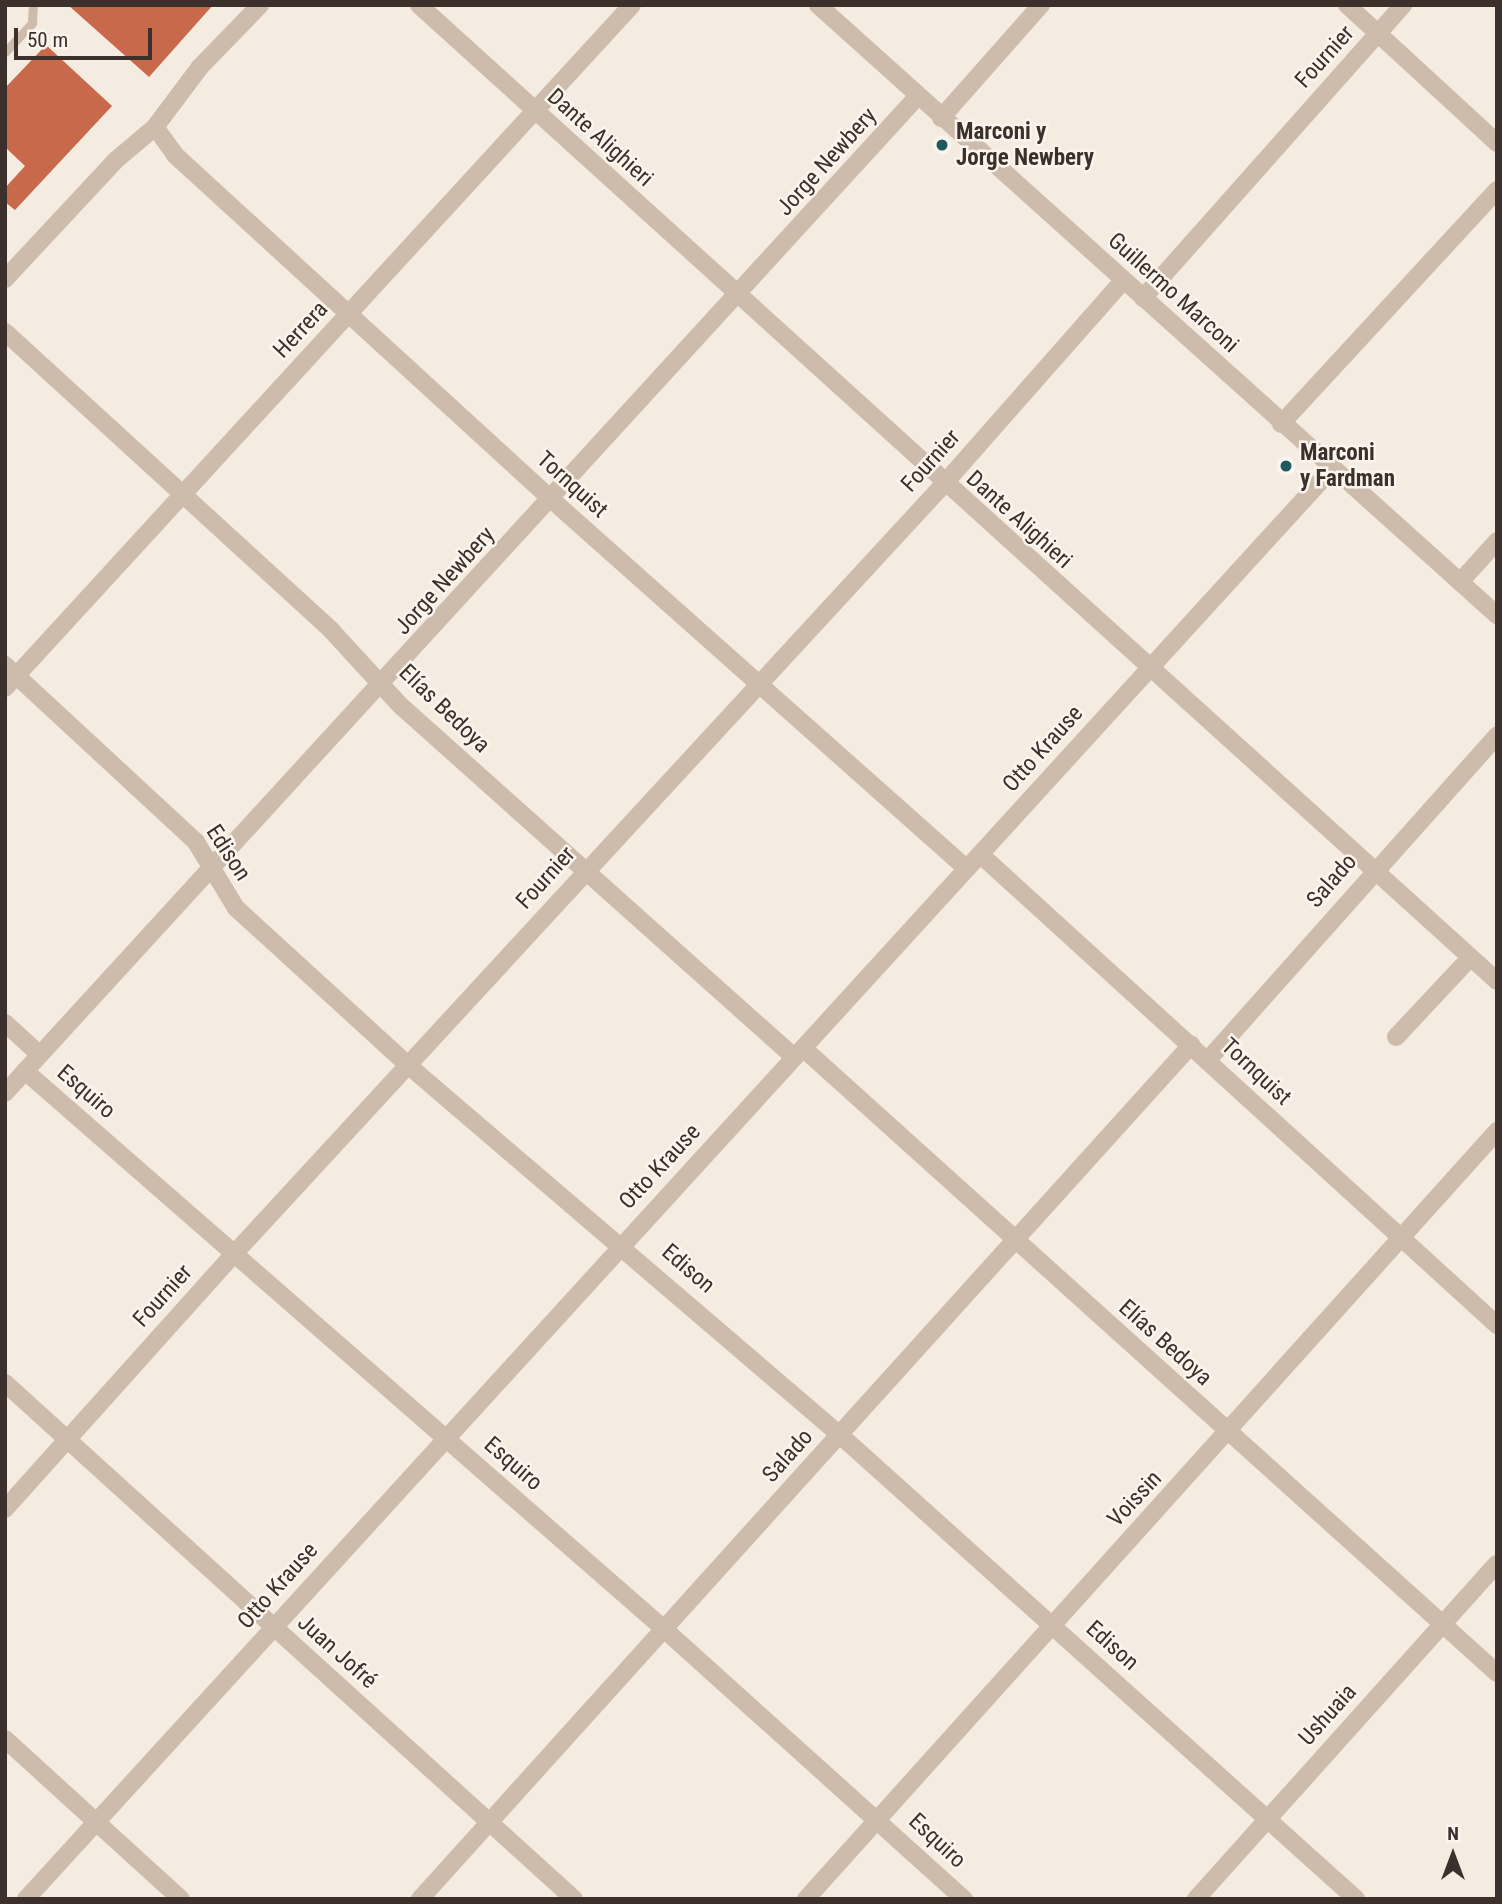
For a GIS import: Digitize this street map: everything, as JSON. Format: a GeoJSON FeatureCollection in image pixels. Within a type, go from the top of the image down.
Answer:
{"type":"FeatureCollection","features":[{"type":"Feature","properties":{"kind":"street"},"geometry":{"type":"LineString","coordinates":[[5,279],[116,160],[155,127],[200,67],[260,5]]}},
{"type":"Feature","properties":{"kind":"street","name":"Dante Alighieri"},"geometry":{"type":"LineString","coordinates":[[419,5],[943,485],[1497,982]]}},
{"type":"Feature","properties":{"kind":"street","name":"Herrera"},"geometry":{"type":"LineString","coordinates":[[9,676],[351,313],[632,5]]}},
{"type":"Feature","properties":{"kind":"street","name":"Guillermo Marconi"},"geometry":{"type":"LineString","coordinates":[[818,5],[1331,470],[1497,615]]}},
{"type":"Feature","properties":{"kind":"street"},"geometry":{"type":"LineString","coordinates":[[941,118],[1041,5]]}},
{"type":"Feature","properties":{"kind":"street"},"geometry":{"type":"LineString","coordinates":[[1347,5],[1497,143]]}},
{"type":"Feature","properties":{"kind":"street","name":"Fournier"},"geometry":{"type":"LineString","coordinates":[[1143,298],[1404,5]]}},
{"type":"Feature","properties":{"kind":"street","name":"Jorge Newbery"},"geometry":{"type":"LineString","coordinates":[[5,1093],[215,869],[738,298],[917,97]]}},
{"type":"Feature","properties":{"kind":"street","name":"Tornquist"},"geometry":{"type":"LineString","coordinates":[[155,127],[175,155],[351,313],[552,500],[967,869]]}},
{"type":"Feature","properties":{"kind":"street"},"geometry":{"type":"LineString","coordinates":[[1280,424],[1497,190]]}},
{"type":"Feature","properties":{"kind":"street","name":"Fournier"},"geometry":{"type":"LineString","coordinates":[[5,1509],[584,871],[943,485],[1124,280]]}},
{"type":"Feature","properties":{"kind":"street","name":"Elías Bedoya"},"geometry":{"type":"LineString","coordinates":[[5,332],[331,630],[383,685],[584,871],[1016,1241],[1497,1673]]}},
{"type":"Feature","properties":{"kind":"street","name":"Otto Krause"},"geometry":{"type":"LineString","coordinates":[[26,1899],[1331,470]]}},
{"type":"Feature","properties":{"kind":"street"},"geometry":{"type":"LineString","coordinates":[[1460,582],[1497,541]]}},
{"type":"Feature","properties":{"kind":"street","name":"Edison"},"geometry":{"type":"LineString","coordinates":[[9,676],[197,842],[236,908],[409,1066],[840,1435],[1356,1899]]}},
{"type":"Feature","properties":{"kind":"street","name":"Salado"},"geometry":{"type":"LineString","coordinates":[[1207,1060],[1372,871],[1497,736]]}},
{"type":"Feature","properties":{"kind":"street","name":"Tornquist"},"geometry":{"type":"LineString","coordinates":[[981,855],[1497,1325]]}},
{"type":"Feature","properties":{"kind":"street"},"geometry":{"type":"LineString","coordinates":[[1396,1037],[1470,958]]}},
{"type":"Feature","properties":{"kind":"street","name":"Esquiro"},"geometry":{"type":"LineString","coordinates":[[5,1023],[40,1055]]}},
{"type":"Feature","properties":{"kind":"street","name":"Salado"},"geometry":{"type":"LineString","coordinates":[[420,1899],[1191,1045]]}},
{"type":"Feature","properties":{"kind":"street","name":"Esquiro"},"geometry":{"type":"LineString","coordinates":[[25,1071],[664,1629],[964,1899]]}},
{"type":"Feature","properties":{"kind":"street","name":"Voissin"},"geometry":{"type":"LineString","coordinates":[[806,1899],[1497,1131]]}},
{"type":"Feature","properties":{"kind":"street","name":"Juan Jofré"},"geometry":{"type":"LineString","coordinates":[[5,1383],[573,1899]]}},
{"type":"Feature","properties":{"kind":"street","name":"Ushuaia"},"geometry":{"type":"LineString","coordinates":[[1196,1899],[1497,1564]]}},
{"type":"Feature","properties":{"kind":"street"},"geometry":{"type":"LineString","coordinates":[[5,1739],[181,1899]]}},
{"type":"Feature","properties":{"kind":"lane"},"geometry":{"type":"LineString","coordinates":[[5,52],[33,23],[33,5]]}},
{"type":"Feature","properties":{"kind":"building"},"geometry":{"type":"Polygon","coordinates":[[[68,5],[213,5],[149,77],[68,5]]]}},
{"type":"Feature","properties":{"kind":"building"},"geometry":{"type":"Polygon","coordinates":[[[46,45],[112,106],[15,210],[5,202],[5,188],[25,166],[5,147],[5,88],[46,45]]]}},
{"type":"Feature","properties":{"kind":"place","name":"Marconi y Jorge Newbery"},"geometry":{"type":"Point","coordinates":[942,145]}},
{"type":"Feature","properties":{"kind":"place","name":"Marconi y Fardman"},"geometry":{"type":"Point","coordinates":[1286,466]}}]}
